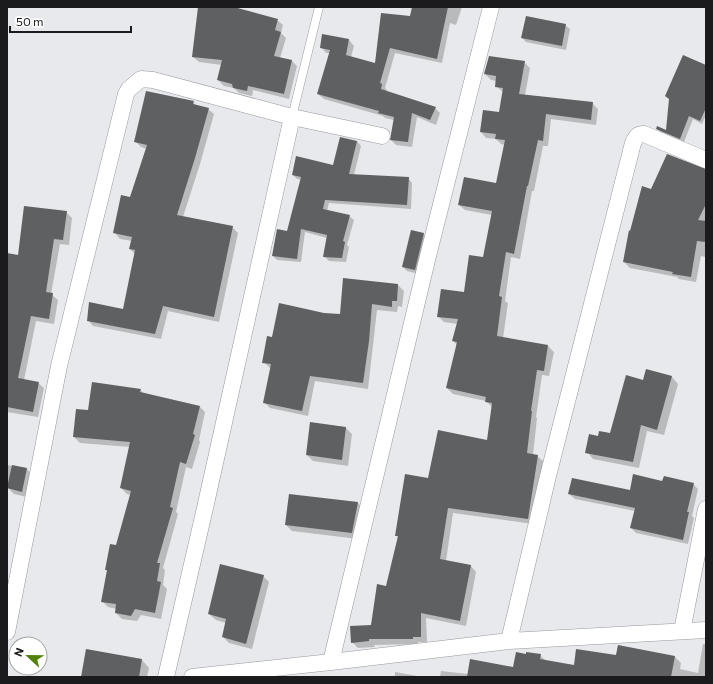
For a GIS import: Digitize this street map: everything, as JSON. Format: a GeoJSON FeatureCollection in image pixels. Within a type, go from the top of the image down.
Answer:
{"type":"FeatureCollection","features":[{"type":"Feature","properties":{"kind":"street"},"geometry":{"type":"LineString","coordinates":[[331,662],[428,256],[491,7]]}},
{"type":"Feature","properties":{"kind":"street"},"geometry":{"type":"LineString","coordinates":[[7,632],[59,366],[108,164],[126,94],[129,89],[141,79],[153,80],[292,117],[382,136]]}},
{"type":"Feature","properties":{"kind":"street"},"geometry":{"type":"LineString","coordinates":[[166,677],[292,117]]}},
{"type":"Feature","properties":{"kind":"street"},"geometry":{"type":"LineString","coordinates":[[509,641],[548,476],[633,143],[638,134],[644,134],[706,160]]}},
{"type":"Feature","properties":{"kind":"street"},"geometry":{"type":"LineString","coordinates":[[682,631],[706,509]]}},
{"type":"Feature","properties":{"kind":"street"},"geometry":{"type":"LineString","coordinates":[[192,677],[509,641],[706,630]]}},
{"type":"Feature","properties":{"kind":"lane"},"geometry":{"type":"LineString","coordinates":[[292,117],[319,7]]}},
{"type":"Feature","properties":{"kind":"building"},"geometry":{"type":"Polygon","coordinates":[[[198,7],[234,7],[278,19],[275,30],[281,32],[274,56],[292,60],[284,94],[248,86],[247,91],[233,88],[232,84],[217,80],[222,60],[192,57],[198,7]]]}},
{"type":"Feature","properties":{"kind":"building"},"geometry":{"type":"Polygon","coordinates":[[[412,7],[448,7],[437,59],[390,48],[380,83],[382,84],[381,89],[436,107],[430,120],[412,113],[408,142],[390,140],[394,117],[378,113],[379,111],[317,94],[330,50],[320,48],[322,34],[349,39],[346,55],[375,63],[381,13],[410,16],[412,7]]]}},
{"type":"Feature","properties":{"kind":"building"},"geometry":{"type":"Polygon","coordinates":[[[526,16],[566,24],[562,46],[521,38],[526,16]]]}},
{"type":"Feature","properties":{"kind":"building"},"geometry":{"type":"Polygon","coordinates":[[[683,55],[706,65],[706,108],[700,121],[689,116],[680,139],[656,129],[657,126],[666,130],[669,99],[665,96],[683,55]]]}},
{"type":"Feature","properties":{"kind":"building"},"geometry":{"type":"Polygon","coordinates":[[[489,56],[525,61],[519,94],[593,102],[591,120],[546,114],[543,141],[538,140],[527,186],[514,254],[506,252],[499,296],[502,297],[497,336],[548,345],[544,371],[537,370],[531,411],[527,453],[538,455],[528,519],[448,508],[440,559],[471,565],[460,621],[421,613],[421,637],[413,637],[413,639],[369,639],[369,641],[351,643],[350,626],[371,625],[377,584],[386,586],[398,536],[395,536],[405,474],[428,478],[438,430],[487,440],[492,403],[485,402],[486,397],[446,388],[457,342],[452,341],[458,319],[437,317],[441,289],[464,292],[469,255],[483,257],[492,211],[458,205],[464,177],[496,183],[505,140],[495,139],[496,134],[480,132],[483,110],[499,112],[503,88],[495,87],[496,76],[484,74],[489,56]]]}},
{"type":"Feature","properties":{"kind":"building"},"geometry":{"type":"Polygon","coordinates":[[[146,91],[194,101],[193,104],[209,108],[177,215],[233,226],[214,317],[163,306],[155,334],[87,321],[89,302],[123,309],[135,250],[129,249],[132,237],[113,233],[121,195],[130,197],[147,145],[134,142],[146,91]]]}},
{"type":"Feature","properties":{"kind":"building"},"geometry":{"type":"Polygon","coordinates":[[[340,137],[357,141],[349,174],[409,177],[407,205],[325,200],[323,209],[350,215],[343,241],[345,242],[342,258],[323,257],[327,235],[301,229],[297,259],[272,256],[277,229],[287,231],[301,177],[292,175],[296,156],[333,165],[340,137]]]}},
{"type":"Feature","properties":{"kind":"building"},"geometry":{"type":"Polygon","coordinates":[[[667,154],[706,169],[706,204],[698,220],[706,221],[706,242],[697,241],[691,277],[623,262],[629,230],[630,231],[642,186],[651,189],[667,154]]]}},
{"type":"Feature","properties":{"kind":"building"},"geometry":{"type":"Polygon","coordinates":[[[24,206],[67,211],[63,240],[54,239],[46,292],[53,293],[49,319],[31,316],[18,378],[39,382],[33,412],[7,407],[7,253],[18,255],[24,206]]]}},
{"type":"Feature","properties":{"kind":"building"},"geometry":{"type":"Polygon","coordinates":[[[411,230],[424,233],[415,270],[402,267],[411,230]]]}},
{"type":"Feature","properties":{"kind":"building"},"geometry":{"type":"Polygon","coordinates":[[[343,278],[398,284],[397,301],[392,301],[392,307],[372,304],[369,341],[363,383],[310,376],[302,411],[263,403],[271,364],[262,363],[267,336],[272,337],[279,303],[324,313],[340,314],[343,278]]]}},
{"type":"Feature","properties":{"kind":"building"},"geometry":{"type":"Polygon","coordinates":[[[646,369],[672,376],[657,430],[641,425],[633,462],[585,453],[589,434],[598,436],[599,431],[610,433],[626,375],[643,380],[646,369]]]}},
{"type":"Feature","properties":{"kind":"building"},"geometry":{"type":"Polygon","coordinates":[[[92,382],[141,389],[140,392],[200,406],[193,434],[195,435],[186,464],[180,462],[170,507],[173,508],[157,563],[160,563],[157,581],[161,582],[155,613],[135,609],[131,616],[115,613],[116,604],[101,602],[110,544],[116,545],[131,491],[120,488],[130,442],[73,437],[76,409],[88,410],[92,382]]]}},
{"type":"Feature","properties":{"kind":"building"},"geometry":{"type":"Polygon","coordinates":[[[310,422],[346,427],[342,460],[306,455],[310,422]]]}},
{"type":"Feature","properties":{"kind":"building"},"geometry":{"type":"Polygon","coordinates":[[[12,465],[27,468],[22,492],[7,488],[12,465]]]}},
{"type":"Feature","properties":{"kind":"building"},"geometry":{"type":"Polygon","coordinates":[[[633,474],[662,481],[664,476],[694,483],[687,512],[689,512],[683,540],[630,528],[635,508],[568,494],[572,478],[630,490],[633,474]]]}},
{"type":"Feature","properties":{"kind":"building"},"geometry":{"type":"Polygon","coordinates":[[[289,494],[358,502],[352,533],[285,525],[289,494]]]}},
{"type":"Feature","properties":{"kind":"building"},"geometry":{"type":"Polygon","coordinates":[[[220,564],[264,575],[246,644],[222,637],[226,619],[208,614],[220,564]]]}},
{"type":"Feature","properties":{"kind":"building"},"geometry":{"type":"Polygon","coordinates":[[[618,645],[675,656],[671,677],[467,677],[470,659],[513,667],[516,652],[526,654],[526,652],[541,654],[540,659],[574,665],[576,649],[616,655],[618,645]]]}},
{"type":"Feature","properties":{"kind":"building"},"geometry":{"type":"Polygon","coordinates":[[[86,649],[142,659],[139,677],[81,677],[86,649]]]}}]}
